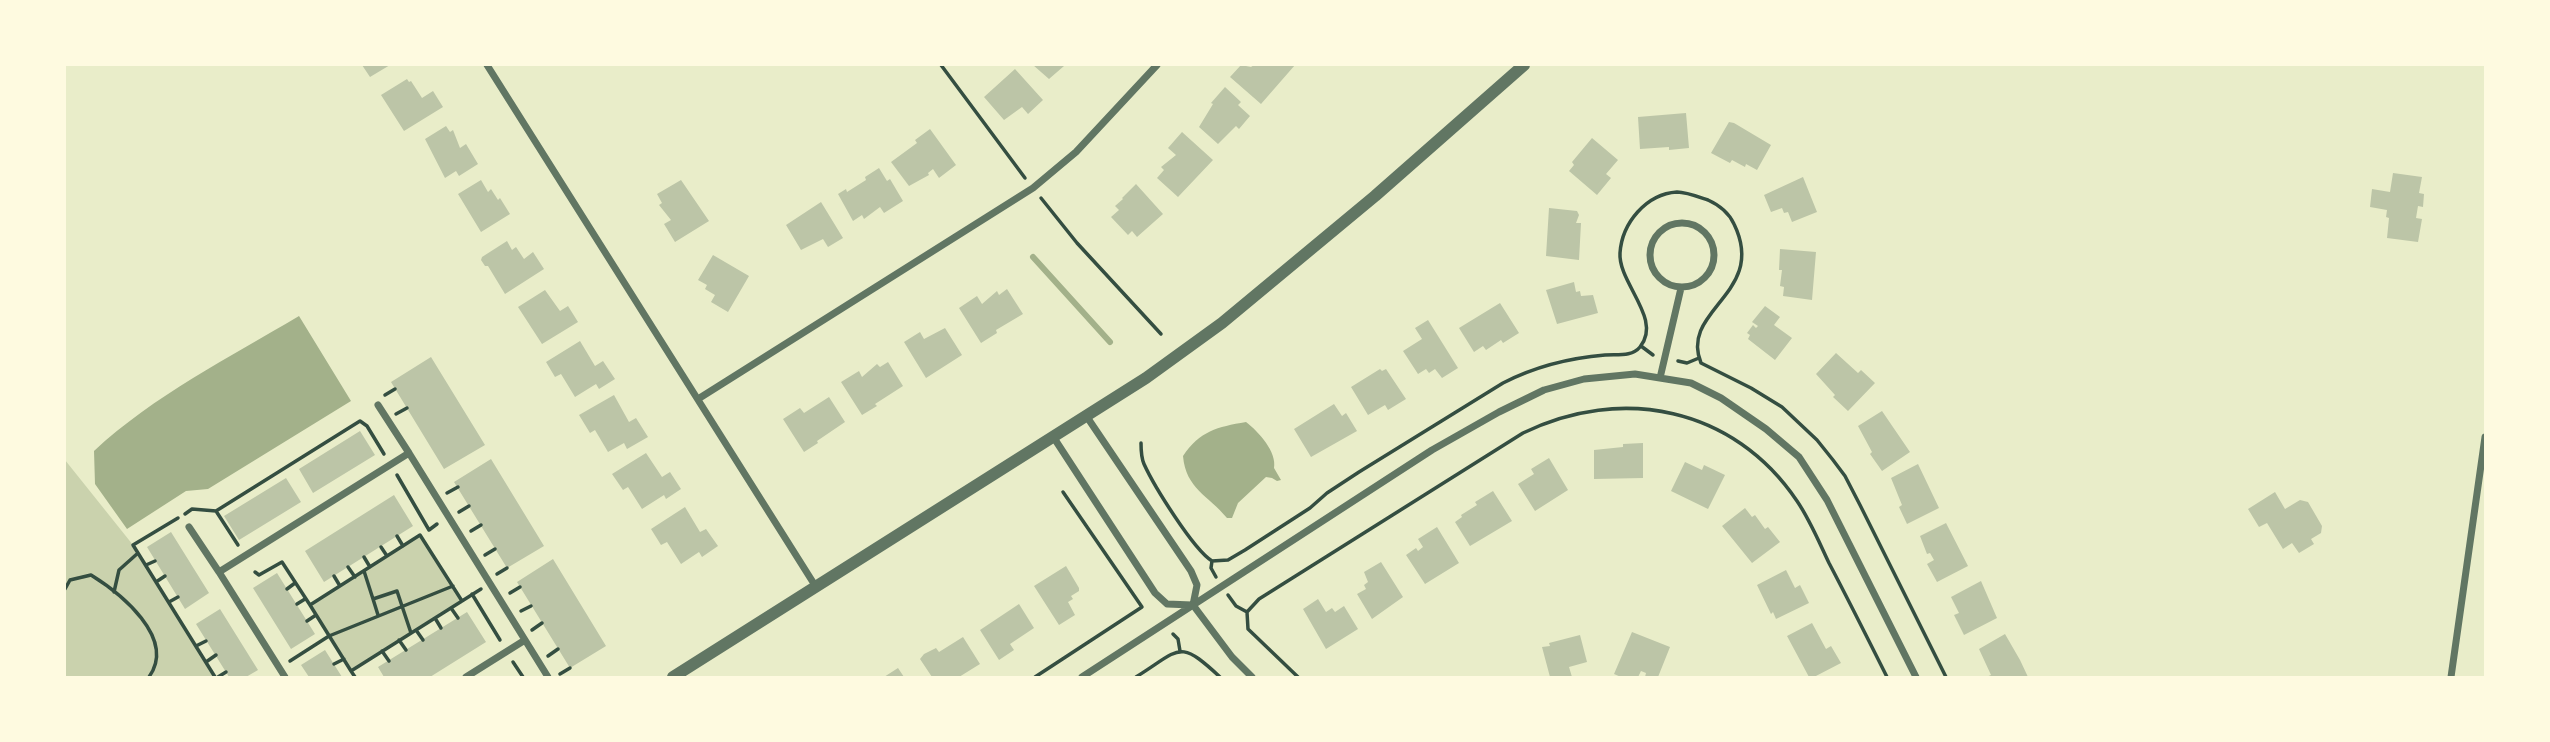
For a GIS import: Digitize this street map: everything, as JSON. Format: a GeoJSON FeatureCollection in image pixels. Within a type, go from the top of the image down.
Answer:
{"type":"FeatureCollection","features":[{"type":"Feature","properties":{"kind":"street"},"geometry":{"type":"LineString","coordinates":[[487,65],[816,587]]}},
{"type":"Feature","properties":{"kind":"street"},"geometry":{"type":"LineString","coordinates":[[698,399],[1033,188],[1076,152],[1157,65]]}},
{"type":"Feature","properties":{"kind":"street"},"geometry":{"type":"LineString","coordinates":[[673,677],[1087,417],[1222,323],[1375,196],[1524,65]]}},
{"type":"Feature","properties":{"kind":"street"},"geometry":{"type":"LineString","coordinates":[[1682,223],[1702,229],[1709,237],[1715,256],[1708,275],[1700,282],[1681,288],[1660,280],[1649,260],[1654,239],[1661,230],[1682,223]]}},
{"type":"Feature","properties":{"kind":"street"},"geometry":{"type":"LineString","coordinates":[[1660,378],[1681,288]]}},
{"type":"Feature","properties":{"kind":"street"},"geometry":{"type":"LineString","coordinates":[[1082,677],[1432,450],[1544,390],[1584,379],[1635,374],[1691,383],[1721,398],[1766,429],[1799,457],[1826,500],[1916,677]]}},
{"type":"Feature","properties":{"kind":"street"},"geometry":{"type":"LineString","coordinates":[[378,405],[548,677]]}},
{"type":"Feature","properties":{"kind":"street"},"geometry":{"type":"LineString","coordinates":[[1087,417],[1191,571],[1197,585],[1193,605],[1232,657],[1252,677]]}},
{"type":"Feature","properties":{"kind":"street"},"geometry":{"type":"LineString","coordinates":[[2451,677],[2485,437]]}},
{"type":"Feature","properties":{"kind":"street"},"geometry":{"type":"LineString","coordinates":[[1054,438],[1155,593],[1167,604],[1193,605]]}},
{"type":"Feature","properties":{"kind":"street"},"geometry":{"type":"LineString","coordinates":[[219,572],[409,453]]}},
{"type":"Feature","properties":{"kind":"street"},"geometry":{"type":"LineString","coordinates":[[189,527],[285,677]]}},
{"type":"Feature","properties":{"kind":"street"},"geometry":{"type":"LineString","coordinates":[[466,677],[525,640]]}},
{"type":"Feature","properties":{"kind":"path"},"geometry":{"type":"LineString","coordinates":[[941,65],[1024,176]]}},
{"type":"Feature","properties":{"kind":"path"},"geometry":{"type":"LineString","coordinates":[[1141,443],[1141,455],[1153,480],[1200,551],[1212,561],[1227,560],[1310,508],[1359,472],[1512,378],[1554,363],[1584,357],[1630,354],[1638,350],[1646,334],[1645,321],[1641,306],[1621,268],[1620,253],[1625,231],[1638,210],[1658,197],[1678,192],[1699,197],[1716,204],[1730,216],[1738,232],[1742,250],[1741,268],[1736,283],[1703,324],[1698,354],[1701,363],[1782,407],[1817,440],[1833,460],[1845,476],[1946,677]]}},
{"type":"Feature","properties":{"kind":"path"},"geometry":{"type":"LineString","coordinates":[[1042,200],[1077,243],[1161,334]]}},
{"type":"Feature","properties":{"kind":"path"},"geometry":{"type":"LineString","coordinates":[[1298,677],[1252,634],[1246,624],[1247,612],[1266,594],[1522,433],[1549,420],[1584,411],[1616,407],[1639,408],[1691,419],[1715,429],[1744,446],[1778,476],[1808,520],[1887,677]]}},
{"type":"Feature","properties":{"kind":"path"},"geometry":{"type":"LineString","coordinates":[[226,672],[217,677],[206,662],[133,545],[192,509],[216,511],[360,421],[364,422],[391,464],[429,530]]}},
{"type":"Feature","properties":{"kind":"path"},"geometry":{"type":"LineString","coordinates":[[344,431],[348,439]]}},
{"type":"Feature","properties":{"kind":"path"},"geometry":{"type":"LineString","coordinates":[[326,442],[331,449]]}},
{"type":"Feature","properties":{"kind":"path"},"geometry":{"type":"LineString","coordinates":[[311,452],[316,459]]}},
{"type":"Feature","properties":{"kind":"path"},"geometry":{"type":"LineString","coordinates":[[269,478],[274,486]]}},
{"type":"Feature","properties":{"kind":"path"},"geometry":{"type":"LineString","coordinates":[[252,489],[256,496]]}},
{"type":"Feature","properties":{"kind":"path"},"geometry":{"type":"LineString","coordinates":[[1035,677],[1142,607],[1063,492]]}},
{"type":"Feature","properties":{"kind":"path"},"geometry":{"type":"LineString","coordinates":[[233,500],[238,508]]}},
{"type":"Feature","properties":{"kind":"path"},"geometry":{"type":"LineString","coordinates":[[216,511],[245,555]]}},
{"type":"Feature","properties":{"kind":"path"},"geometry":{"type":"LineString","coordinates":[[310,605],[449,517]]}},
{"type":"Feature","properties":{"kind":"path"},"geometry":{"type":"LineString","coordinates":[[421,535],[462,601]]}},
{"type":"Feature","properties":{"kind":"path"},"geometry":{"type":"LineString","coordinates":[[397,536],[403,546]]}},
{"type":"Feature","properties":{"kind":"path"},"geometry":{"type":"LineString","coordinates":[[380,547],[387,556]]}},
{"type":"Feature","properties":{"kind":"path"},"geometry":{"type":"LineString","coordinates":[[114,592],[119,570],[138,553]]}},
{"type":"Feature","properties":{"kind":"path"},"geometry":{"type":"LineString","coordinates":[[364,557],[370,567]]}},
{"type":"Feature","properties":{"kind":"path"},"geometry":{"type":"LineString","coordinates":[[146,565],[155,561]]}},
{"type":"Feature","properties":{"kind":"path"},"geometry":{"type":"LineString","coordinates":[[1212,561],[1211,568],[1236,607],[1247,612]]}},
{"type":"Feature","properties":{"kind":"path"},"geometry":{"type":"LineString","coordinates":[[255,572],[259,575],[282,562],[352,675],[382,651],[489,583]]}},
{"type":"Feature","properties":{"kind":"path"},"geometry":{"type":"LineString","coordinates":[[348,567],[355,576]]}},
{"type":"Feature","properties":{"kind":"path"},"geometry":{"type":"LineString","coordinates":[[364,571],[378,615]]}},
{"type":"Feature","properties":{"kind":"path"},"geometry":{"type":"LineString","coordinates":[[65,589],[70,580],[91,575],[144,620],[156,644],[156,662],[149,677]]}},
{"type":"Feature","properties":{"kind":"path"},"geometry":{"type":"LineString","coordinates":[[156,582],[165,576]]}},
{"type":"Feature","properties":{"kind":"path"},"geometry":{"type":"LineString","coordinates":[[334,576],[340,586]]}},
{"type":"Feature","properties":{"kind":"path"},"geometry":{"type":"LineString","coordinates":[[287,589],[295,583]]}},
{"type":"Feature","properties":{"kind":"path"},"geometry":{"type":"LineString","coordinates":[[279,667],[329,636],[453,586]]}},
{"type":"Feature","properties":{"kind":"path"},"geometry":{"type":"LineString","coordinates":[[373,599],[397,591],[401,607],[413,631],[423,640]]}},
{"type":"Feature","properties":{"kind":"path"},"geometry":{"type":"LineString","coordinates":[[472,594],[507,652]]}},
{"type":"Feature","properties":{"kind":"path"},"geometry":{"type":"LineString","coordinates":[[169,602],[178,597]]}},
{"type":"Feature","properties":{"kind":"path"},"geometry":{"type":"LineString","coordinates":[[297,604],[305,599]]}},
{"type":"Feature","properties":{"kind":"path"},"geometry":{"type":"LineString","coordinates":[[451,607],[457,618]]}},
{"type":"Feature","properties":{"kind":"path"},"geometry":{"type":"LineString","coordinates":[[307,621],[316,615]]}},
{"type":"Feature","properties":{"kind":"path"},"geometry":{"type":"LineString","coordinates":[[434,618],[441,628]]}},
{"type":"Feature","properties":{"kind":"path"},"geometry":{"type":"LineString","coordinates":[[399,640],[406,650]]}},
{"type":"Feature","properties":{"kind":"path"},"geometry":{"type":"LineString","coordinates":[[196,646],[206,641]]}},
{"type":"Feature","properties":{"kind":"path"},"geometry":{"type":"LineString","coordinates":[[382,651],[389,661]]}},
{"type":"Feature","properties":{"kind":"path"},"geometry":{"type":"LineString","coordinates":[[1136,677],[1180,651],[1189,651],[1220,677]]}},
{"type":"Feature","properties":{"kind":"path"},"geometry":{"type":"LineString","coordinates":[[206,662],[216,656]]}},
{"type":"Feature","properties":{"kind":"path"},"geometry":{"type":"LineString","coordinates":[[334,664],[344,659]]}},
{"type":"Feature","properties":{"kind":"shaded area"},"geometry":{"type":"Polygon","coordinates":[[[299,316],[351,401],[208,489],[186,491],[127,529],[95,484],[94,451],[141,412],[219,362],[299,316]]]}},
{"type":"Feature","properties":{"kind":"shaded area"},"geometry":{"type":"Polygon","coordinates":[[[1246,422],[1270,449],[1274,468],[1281,480],[1266,477],[1238,503],[1232,518],[1227,518],[1193,484],[1183,456],[1196,441],[1210,432],[1246,422]]]}},
{"type":"Feature","properties":{"kind":"shaded area"},"geometry":{"type":"Polygon","coordinates":[[[65,460],[133,545],[215,677],[65,677],[65,460]]]}},
{"type":"Feature","properties":{"kind":"shaded area"},"geometry":{"type":"Polygon","coordinates":[[[420,535],[462,601],[351,671],[310,605],[420,535]]]}},
{"type":"Feature","properties":{"kind":"building"},"geometry":{"type":"Polygon","coordinates":[[[362,65],[390,65],[370,77],[362,65]]]}},
{"type":"Feature","properties":{"kind":"building"},"geometry":{"type":"Polygon","coordinates":[[[1033,65],[1062,65],[1064,66],[1049,79],[1033,65]]]}},
{"type":"Feature","properties":{"kind":"building"},"geometry":{"type":"Polygon","coordinates":[[[1241,65],[1295,65],[1261,104],[1230,77],[1241,65]]]}},
{"type":"Feature","properties":{"kind":"building"},"geometry":{"type":"Polygon","coordinates":[[[1015,69],[1043,100],[1028,114],[1022,107],[1004,120],[984,97],[1015,69]]]}},
{"type":"Feature","properties":{"kind":"building"},"geometry":{"type":"Polygon","coordinates":[[[407,79],[422,98],[433,91],[443,107],[404,131],[381,95],[407,79]]]}},
{"type":"Feature","properties":{"kind":"building"},"geometry":{"type":"Polygon","coordinates":[[[1225,87],[1241,102],[1238,105],[1250,116],[1239,129],[1236,126],[1218,144],[1199,127],[1213,104],[1211,103],[1225,87]]]}},
{"type":"Feature","properties":{"kind":"building"},"geometry":{"type":"Polygon","coordinates":[[[1686,113],[1689,148],[1640,149],[1638,117],[1686,113]]]}},
{"type":"Feature","properties":{"kind":"building"},"geometry":{"type":"Polygon","coordinates":[[[1729,122],[1771,145],[1757,170],[1732,160],[1730,163],[1711,153],[1729,122]]]}},
{"type":"Feature","properties":{"kind":"building"},"geometry":{"type":"Polygon","coordinates":[[[446,126],[450,132],[453,130],[460,148],[466,144],[478,164],[459,176],[456,171],[445,178],[425,139],[446,126]]]}},
{"type":"Feature","properties":{"kind":"building"},"geometry":{"type":"Polygon","coordinates":[[[930,129],[956,165],[939,178],[933,169],[929,175],[909,186],[891,162],[917,143],[915,140],[930,129]]]}},
{"type":"Feature","properties":{"kind":"building"},"geometry":{"type":"Polygon","coordinates":[[[1182,132],[1213,160],[1178,197],[1157,178],[1164,170],[1161,167],[1176,155],[1168,148],[1182,132]]]}},
{"type":"Feature","properties":{"kind":"building"},"geometry":{"type":"Polygon","coordinates":[[[1592,138],[1618,160],[1606,174],[1611,178],[1597,195],[1569,171],[1574,165],[1572,162],[1592,138]]]}},
{"type":"Feature","properties":{"kind":"building"},"geometry":{"type":"Polygon","coordinates":[[[879,168],[887,181],[890,179],[903,201],[884,213],[880,207],[864,219],[862,215],[853,221],[838,194],[846,189],[847,192],[866,180],[865,177],[879,168]]]}},
{"type":"Feature","properties":{"kind":"building"},"geometry":{"type":"Polygon","coordinates":[[[2393,173],[2422,177],[2419,193],[2424,194],[2423,207],[2418,206],[2416,218],[2422,219],[2418,242],[2387,238],[2387,210],[2370,207],[2372,189],[2390,192],[2393,173]]]}},
{"type":"Feature","properties":{"kind":"building"},"geometry":{"type":"Polygon","coordinates":[[[1803,177],[1817,212],[1792,222],[1788,212],[1784,213],[1782,208],[1771,212],[1764,195],[1803,177]]]}},
{"type":"Feature","properties":{"kind":"building"},"geometry":{"type":"Polygon","coordinates":[[[481,180],[488,192],[491,189],[498,200],[500,198],[510,214],[481,232],[458,194],[481,180]]]}},
{"type":"Feature","properties":{"kind":"building"},"geometry":{"type":"Polygon","coordinates":[[[681,180],[709,221],[675,242],[664,224],[671,220],[659,205],[662,203],[657,194],[681,180]]]}},
{"type":"Feature","properties":{"kind":"building"},"geometry":{"type":"Polygon","coordinates":[[[1136,184],[1163,214],[1137,237],[1132,231],[1128,235],[1111,217],[1119,210],[1115,206],[1136,184]]]}},
{"type":"Feature","properties":{"kind":"building"},"geometry":{"type":"Polygon","coordinates":[[[821,202],[843,238],[828,247],[823,239],[801,250],[786,225],[821,202]]]}},
{"type":"Feature","properties":{"kind":"building"},"geometry":{"type":"Polygon","coordinates":[[[1549,208],[1577,211],[1579,215],[1576,223],[1581,223],[1579,260],[1546,256],[1549,208]]]}},
{"type":"Feature","properties":{"kind":"building"},"geometry":{"type":"Polygon","coordinates":[[[507,241],[512,250],[516,247],[524,259],[533,252],[544,269],[505,294],[488,266],[481,260],[507,241]]]}},
{"type":"Feature","properties":{"kind":"building"},"geometry":{"type":"Polygon","coordinates":[[[1780,249],[1816,252],[1812,300],[1783,296],[1784,287],[1780,286],[1780,249]]]}},
{"type":"Feature","properties":{"kind":"building"},"geometry":{"type":"Polygon","coordinates":[[[713,255],[749,276],[728,312],[711,302],[715,295],[705,289],[707,285],[698,280],[713,255]]]}},
{"type":"Feature","properties":{"kind":"building"},"geometry":{"type":"Polygon","coordinates":[[[1574,282],[1576,292],[1580,291],[1581,296],[1593,295],[1598,313],[1557,324],[1546,290],[1574,282]]]}},
{"type":"Feature","properties":{"kind":"building"},"geometry":{"type":"Polygon","coordinates":[[[1007,289],[1023,314],[996,330],[997,333],[981,343],[959,308],[977,296],[982,304],[997,291],[999,295],[1007,289]]]}},
{"type":"Feature","properties":{"kind":"building"},"geometry":{"type":"Polygon","coordinates":[[[545,290],[560,311],[568,306],[578,322],[542,344],[518,307],[545,290]]]}},
{"type":"Feature","properties":{"kind":"building"},"geometry":{"type":"Polygon","coordinates":[[[1500,303],[1519,333],[1503,343],[1501,340],[1486,350],[1483,346],[1474,352],[1459,328],[1500,303]]]}},
{"type":"Feature","properties":{"kind":"building"},"geometry":{"type":"Polygon","coordinates":[[[1765,306],[1780,317],[1774,325],[1792,338],[1775,360],[1748,339],[1750,335],[1747,333],[1753,325],[1756,328],[1758,326],[1752,322],[1765,306]]]}},
{"type":"Feature","properties":{"kind":"building"},"geometry":{"type":"Polygon","coordinates":[[[1428,320],[1458,368],[1442,378],[1435,369],[1429,373],[1426,369],[1418,374],[1403,351],[1422,339],[1415,328],[1428,320]]]}},
{"type":"Feature","properties":{"kind":"building"},"geometry":{"type":"Polygon","coordinates":[[[945,328],[962,355],[926,378],[904,342],[920,332],[924,339],[945,328]]]}},
{"type":"Feature","properties":{"kind":"building"},"geometry":{"type":"Polygon","coordinates":[[[580,341],[595,366],[603,361],[615,379],[599,389],[596,384],[575,397],[561,374],[555,377],[546,362],[580,341]]]}},
{"type":"Feature","properties":{"kind":"building"},"geometry":{"type":"Polygon","coordinates":[[[1836,353],[1858,373],[1861,370],[1875,383],[1848,411],[1833,397],[1835,395],[1816,374],[1836,353]]]}},
{"type":"Feature","properties":{"kind":"building"},"geometry":{"type":"Polygon","coordinates":[[[431,357],[485,445],[444,469],[391,382],[431,357]]]}},
{"type":"Feature","properties":{"kind":"building"},"geometry":{"type":"Polygon","coordinates":[[[888,362],[903,386],[862,415],[841,382],[859,371],[862,377],[877,364],[880,367],[888,362]]]}},
{"type":"Feature","properties":{"kind":"building"},"geometry":{"type":"Polygon","coordinates":[[[1380,369],[1386,369],[1406,399],[1388,410],[1385,405],[1368,415],[1351,387],[1380,369]]]}},
{"type":"Feature","properties":{"kind":"building"},"geometry":{"type":"Polygon","coordinates":[[[614,395],[629,422],[636,418],[648,437],[627,449],[624,443],[608,452],[595,430],[590,433],[579,415],[614,395]]]}},
{"type":"Feature","properties":{"kind":"building"},"geometry":{"type":"Polygon","coordinates":[[[829,397],[845,422],[804,452],[783,419],[800,408],[804,413],[829,397]]]}},
{"type":"Feature","properties":{"kind":"building"},"geometry":{"type":"Polygon","coordinates":[[[1334,404],[1342,416],[1346,413],[1357,431],[1311,457],[1294,429],[1334,404]]]}},
{"type":"Feature","properties":{"kind":"building"},"geometry":{"type":"Polygon","coordinates":[[[1882,411],[1910,452],[1882,471],[1870,454],[1872,452],[1858,426],[1882,411]]]}},
{"type":"Feature","properties":{"kind":"building"},"geometry":{"type":"Polygon","coordinates":[[[360,431],[375,455],[313,493],[299,469],[360,431]]]}},
{"type":"Feature","properties":{"kind":"building"},"geometry":{"type":"Polygon","coordinates":[[[1643,443],[1643,478],[1594,479],[1594,450],[1643,443]]]}},
{"type":"Feature","properties":{"kind":"building"},"geometry":{"type":"Polygon","coordinates":[[[646,453],[662,477],[670,472],[681,489],[666,499],[664,495],[642,509],[628,487],[623,490],[612,474],[646,453]]]}},
{"type":"Feature","properties":{"kind":"building"},"geometry":{"type":"Polygon","coordinates":[[[1549,458],[1568,490],[1535,511],[1518,484],[1534,474],[1531,469],[1549,458]]]}},
{"type":"Feature","properties":{"kind":"building"},"geometry":{"type":"Polygon","coordinates":[[[491,459],[544,546],[507,568],[454,482],[491,459]]]}},
{"type":"Feature","properties":{"kind":"building"},"geometry":{"type":"Polygon","coordinates":[[[1685,462],[1702,470],[1704,465],[1725,475],[1708,509],[1671,491],[1685,462]]]}},
{"type":"Feature","properties":{"kind":"building"},"geometry":{"type":"Polygon","coordinates":[[[1918,464],[1939,508],[1907,524],[1891,478],[1918,464]]]}},
{"type":"Feature","properties":{"kind":"building"},"geometry":{"type":"Polygon","coordinates":[[[286,478],[301,502],[239,540],[224,516],[286,478]]]}},
{"type":"Feature","properties":{"kind":"building"},"geometry":{"type":"Polygon","coordinates":[[[1493,491],[1512,521],[1470,546],[1455,522],[1477,505],[1475,502],[1493,491]]]}},
{"type":"Feature","properties":{"kind":"building"},"geometry":{"type":"Polygon","coordinates":[[[2275,492],[2285,509],[2300,500],[2308,502],[2322,526],[2321,533],[2311,539],[2314,544],[2299,553],[2292,543],[2283,549],[2267,523],[2259,527],[2248,509],[2275,492]]]}},
{"type":"Feature","properties":{"kind":"building"},"geometry":{"type":"Polygon","coordinates":[[[394,495],[413,526],[324,582],[305,551],[394,495]]]}},
{"type":"Feature","properties":{"kind":"building"},"geometry":{"type":"Polygon","coordinates":[[[685,507],[700,532],[706,529],[718,546],[702,557],[699,552],[681,564],[667,542],[661,545],[651,529],[685,507]]]}},
{"type":"Feature","properties":{"kind":"building"},"geometry":{"type":"Polygon","coordinates":[[[1745,508],[1752,517],[1755,515],[1765,529],[1768,527],[1780,542],[1752,563],[1722,526],[1745,508]]]}},
{"type":"Feature","properties":{"kind":"building"},"geometry":{"type":"Polygon","coordinates":[[[1946,523],[1968,566],[1937,582],[1927,564],[1934,560],[1930,553],[1927,554],[1920,536],[1946,523]]]}},
{"type":"Feature","properties":{"kind":"building"},"geometry":{"type":"Polygon","coordinates":[[[1437,527],[1459,563],[1425,584],[1406,555],[1423,547],[1418,539],[1437,527]]]}},
{"type":"Feature","properties":{"kind":"building"},"geometry":{"type":"Polygon","coordinates":[[[171,532],[209,593],[185,609],[147,547],[171,532]]]}},
{"type":"Feature","properties":{"kind":"building"},"geometry":{"type":"Polygon","coordinates":[[[553,559],[606,646],[570,668],[517,582],[553,559]]]}},
{"type":"Feature","properties":{"kind":"building"},"geometry":{"type":"Polygon","coordinates":[[[1381,562],[1403,597],[1372,619],[1357,594],[1366,589],[1364,585],[1368,582],[1364,572],[1381,562]]]}},
{"type":"Feature","properties":{"kind":"building"},"geometry":{"type":"Polygon","coordinates":[[[1066,566],[1079,591],[1071,596],[1073,599],[1068,602],[1075,615],[1059,625],[1034,586],[1066,566]]]}},
{"type":"Feature","properties":{"kind":"building"},"geometry":{"type":"Polygon","coordinates":[[[1786,570],[1795,588],[1800,585],[1809,603],[1776,619],[1757,585],[1786,570]]]}},
{"type":"Feature","properties":{"kind":"building"},"geometry":{"type":"Polygon","coordinates":[[[277,573],[315,634],[291,649],[253,588],[277,573]]]}},
{"type":"Feature","properties":{"kind":"building"},"geometry":{"type":"Polygon","coordinates":[[[1981,581],[1997,618],[1964,635],[1954,615],[1959,613],[1951,597],[1981,581]]]}},
{"type":"Feature","properties":{"kind":"building"},"geometry":{"type":"Polygon","coordinates":[[[1318,599],[1326,612],[1332,608],[1335,612],[1344,606],[1358,629],[1326,649],[1303,609],[1318,599]]]}},
{"type":"Feature","properties":{"kind":"building"},"geometry":{"type":"Polygon","coordinates":[[[1019,604],[1034,628],[1010,644],[1014,650],[999,660],[980,630],[1019,604]]]}},
{"type":"Feature","properties":{"kind":"building"},"geometry":{"type":"Polygon","coordinates":[[[220,609],[258,670],[246,677],[229,677],[196,624],[220,609]]]}},
{"type":"Feature","properties":{"kind":"building"},"geometry":{"type":"Polygon","coordinates":[[[467,612],[486,642],[430,677],[384,677],[378,667],[467,612]]]}},
{"type":"Feature","properties":{"kind":"building"},"geometry":{"type":"Polygon","coordinates":[[[1812,623],[1826,649],[1831,646],[1841,663],[1809,677],[1787,636],[1812,623]]]}},
{"type":"Feature","properties":{"kind":"building"},"geometry":{"type":"Polygon","coordinates":[[[1632,632],[1670,647],[1658,677],[1645,677],[1646,673],[1641,671],[1638,677],[1621,677],[1614,674],[1632,632]]]}},
{"type":"Feature","properties":{"kind":"building"},"geometry":{"type":"Polygon","coordinates":[[[2005,634],[2028,677],[1986,677],[1991,675],[1979,649],[2005,634]]]}},
{"type":"Feature","properties":{"kind":"building"},"geometry":{"type":"Polygon","coordinates":[[[1580,635],[1587,662],[1569,667],[1572,677],[1550,677],[1542,647],[1580,635]]]}},
{"type":"Feature","properties":{"kind":"building"},"geometry":{"type":"Polygon","coordinates":[[[963,637],[980,664],[959,677],[932,677],[920,659],[924,654],[936,648],[939,652],[963,637]]]}},
{"type":"Feature","properties":{"kind":"building"},"geometry":{"type":"Polygon","coordinates":[[[325,650],[342,677],[309,677],[301,665],[325,650]]]}},
{"type":"Feature","properties":{"kind":"building"},"geometry":{"type":"Polygon","coordinates":[[[898,668],[904,677],[884,677],[898,668]]]}},
{"type":"Feature","properties":{"kind":"waterway"},"geometry":{"type":"LineString","coordinates":[[1033,257],[1110,342]]}}]}
